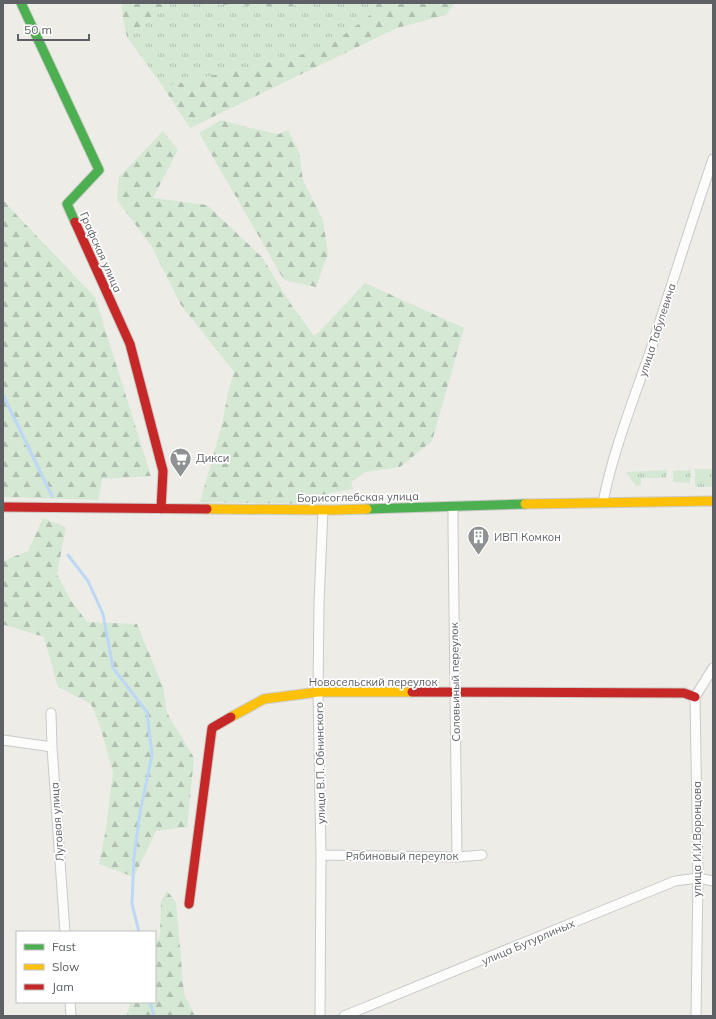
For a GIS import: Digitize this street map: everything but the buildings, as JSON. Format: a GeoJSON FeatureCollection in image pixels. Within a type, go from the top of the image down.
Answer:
{"type":"FeatureCollection","features":[{"type":"Feature","properties":{"kind":"street","name":"Графская улица"},"geometry":{"type":"LineString","coordinates":[[21,3],[99,170],[67,204],[130,344],[163,471],[161,509]]}},
{"type":"Feature","properties":{"kind":"street","name":"улица Табулевича"},"geometry":{"type":"LineString","coordinates":[[603,502],[612,465],[713,159]]}},
{"type":"Feature","properties":{"kind":"street","name":"Борисоглебская улица"},"geometry":{"type":"LineString","coordinates":[[3,507],[323,510],[603,502],[713,501]]}},
{"type":"Feature","properties":{"kind":"street","name":"Соловьиный переулок"},"geometry":{"type":"LineString","coordinates":[[453,507],[452,527],[456,693],[457,857]]}},
{"type":"Feature","properties":{"kind":"street","name":"улица В.П. Обнинского"},"geometry":{"type":"LineString","coordinates":[[320,1016],[321,855],[318,603],[323,510]]}},
{"type":"Feature","properties":{"kind":"street"},"geometry":{"type":"LineString","coordinates":[[695,697],[713,668]]}},
{"type":"Feature","properties":{"kind":"street","name":"Новосельский переулок"},"geometry":{"type":"LineString","coordinates":[[189,904],[212,728],[264,699],[318,692],[684,693],[695,697]]}},
{"type":"Feature","properties":{"kind":"street","name":"улица И.И.Воронцова"},"geometry":{"type":"LineString","coordinates":[[695,697],[698,878],[696,1016]]}},
{"type":"Feature","properties":{"kind":"street","name":"Луговая улица"},"geometry":{"type":"LineString","coordinates":[[51,712],[52,747],[65,931]]}},
{"type":"Feature","properties":{"kind":"street"},"geometry":{"type":"LineString","coordinates":[[3,740],[52,747]]}},
{"type":"Feature","properties":{"kind":"street","name":"Рябиновый переулок"},"geometry":{"type":"LineString","coordinates":[[321,855],[457,857],[482,855]]}},
{"type":"Feature","properties":{"kind":"street","name":"улица Бутурлиных"},"geometry":{"type":"LineString","coordinates":[[344,1016],[675,881],[698,878],[713,881]]}},
{"type":"Feature","properties":{"kind":"street"},"geometry":{"type":"LineString","coordinates":[[70,1003],[71,1016]]}},
{"type":"Feature","properties":{"kind":"green space"},"geometry":{"type":"Polygon","coordinates":[[[122,3],[172,3],[127,37],[122,13],[122,3]]]}},
{"type":"Feature","properties":{"kind":"green space"},"geometry":{"type":"Polygon","coordinates":[[[172,3],[285,7],[311,3],[372,3],[378,9],[325,49],[163,87],[127,37],[172,3]]]}},
{"type":"Feature","properties":{"kind":"green space"},"geometry":{"type":"Polygon","coordinates":[[[172,3],[311,3],[285,7],[172,3]]]}},
{"type":"Feature","properties":{"kind":"green space"},"geometry":{"type":"Polygon","coordinates":[[[372,3],[455,3],[446,15],[397,28],[190,128],[163,87],[325,49],[378,9],[372,3]]]}},
{"type":"Feature","properties":{"kind":"green space"},"geometry":{"type":"Polygon","coordinates":[[[221,120],[279,134],[288,130],[299,152],[303,180],[323,220],[328,254],[316,287],[284,280],[199,133],[221,120]]]}},
{"type":"Feature","properties":{"kind":"green space"},"geometry":{"type":"Polygon","coordinates":[[[163,131],[178,150],[153,198],[207,205],[262,257],[290,303],[314,336],[365,283],[464,328],[432,441],[400,467],[365,472],[351,482],[353,489],[330,493],[323,504],[200,502],[222,425],[228,392],[234,372],[181,305],[152,247],[117,200],[119,177],[163,131]]]}},
{"type":"Feature","properties":{"kind":"green space"},"geometry":{"type":"Polygon","coordinates":[[[3,199],[95,297],[151,476],[102,479],[98,500],[3,497],[3,199]]]}},
{"type":"Feature","properties":{"kind":"green space"},"geometry":{"type":"Polygon","coordinates":[[[695,469],[713,469],[713,487],[695,487],[695,469]]]}},
{"type":"Feature","properties":{"kind":"green space"},"geometry":{"type":"Polygon","coordinates":[[[667,470],[666,478],[641,478],[641,485],[636,486],[626,472],[667,470]]]}},
{"type":"Feature","properties":{"kind":"green space"},"geometry":{"type":"Polygon","coordinates":[[[691,470],[690,483],[673,482],[673,471],[691,470]]]}},
{"type":"Feature","properties":{"kind":"green space"},"geometry":{"type":"Polygon","coordinates":[[[43,518],[66,527],[57,574],[70,599],[87,622],[137,624],[163,687],[167,713],[194,758],[187,827],[156,831],[134,877],[99,864],[106,829],[113,772],[100,726],[91,704],[58,687],[44,637],[5,625],[3,626],[3,561],[28,551],[43,518]]]}},
{"type":"Feature","properties":{"kind":"green space"},"geometry":{"type":"Polygon","coordinates":[[[167,891],[176,902],[184,994],[195,1016],[126,1016],[131,1003],[156,1003],[156,942],[160,936],[161,901],[167,891]]]}},
{"type":"Feature","properties":{"kind":"waterway"},"geometry":{"type":"LineString","coordinates":[[3,395],[52,496]]}},
{"type":"Feature","properties":{"kind":"waterway"},"geometry":{"type":"LineString","coordinates":[[68,555],[88,581],[103,614],[113,668],[147,712],[152,755],[140,813],[134,857],[132,904],[139,931]]}},
{"type":"Feature","properties":{"kind":"waterway"},"geometry":{"type":"LineString","coordinates":[[150,1003],[154,1016]]}},
{"type":"Feature","properties":{"kind":"traffic: fast"},"geometry":{"type":"LineString","coordinates":[[21,3],[99,170],[67,204],[75,222]]}},
{"type":"Feature","properties":{"kind":"traffic: fast"},"geometry":{"type":"LineString","coordinates":[[367,509],[525,504]]}},
{"type":"Feature","properties":{"kind":"traffic: slow"},"geometry":{"type":"LineString","coordinates":[[525,504],[713,501]]}},
{"type":"Feature","properties":{"kind":"traffic: slow"},"geometry":{"type":"LineString","coordinates":[[207,509],[367,509]]}},
{"type":"Feature","properties":{"kind":"traffic: slow"},"geometry":{"type":"LineString","coordinates":[[231,717],[264,699],[318,692],[412,692]]}},
{"type":"Feature","properties":{"kind":"traffic: jam"},"geometry":{"type":"LineString","coordinates":[[75,222],[130,344],[163,471],[161,509]]}},
{"type":"Feature","properties":{"kind":"traffic: jam"},"geometry":{"type":"LineString","coordinates":[[3,507],[207,509]]}},
{"type":"Feature","properties":{"kind":"traffic: jam"},"geometry":{"type":"LineString","coordinates":[[412,692],[684,693],[695,697]]}},
{"type":"Feature","properties":{"kind":"traffic: jam"},"geometry":{"type":"LineString","coordinates":[[189,904],[212,728],[231,717]]}},
{"type":"Feature","properties":{"kind":"place","name":"Дикси"},"geometry":{"type":"Point","coordinates":[181,478]}},
{"type":"Feature","properties":{"kind":"place","name":"ИВП Комкон"},"geometry":{"type":"Point","coordinates":[479,556]}}]}
